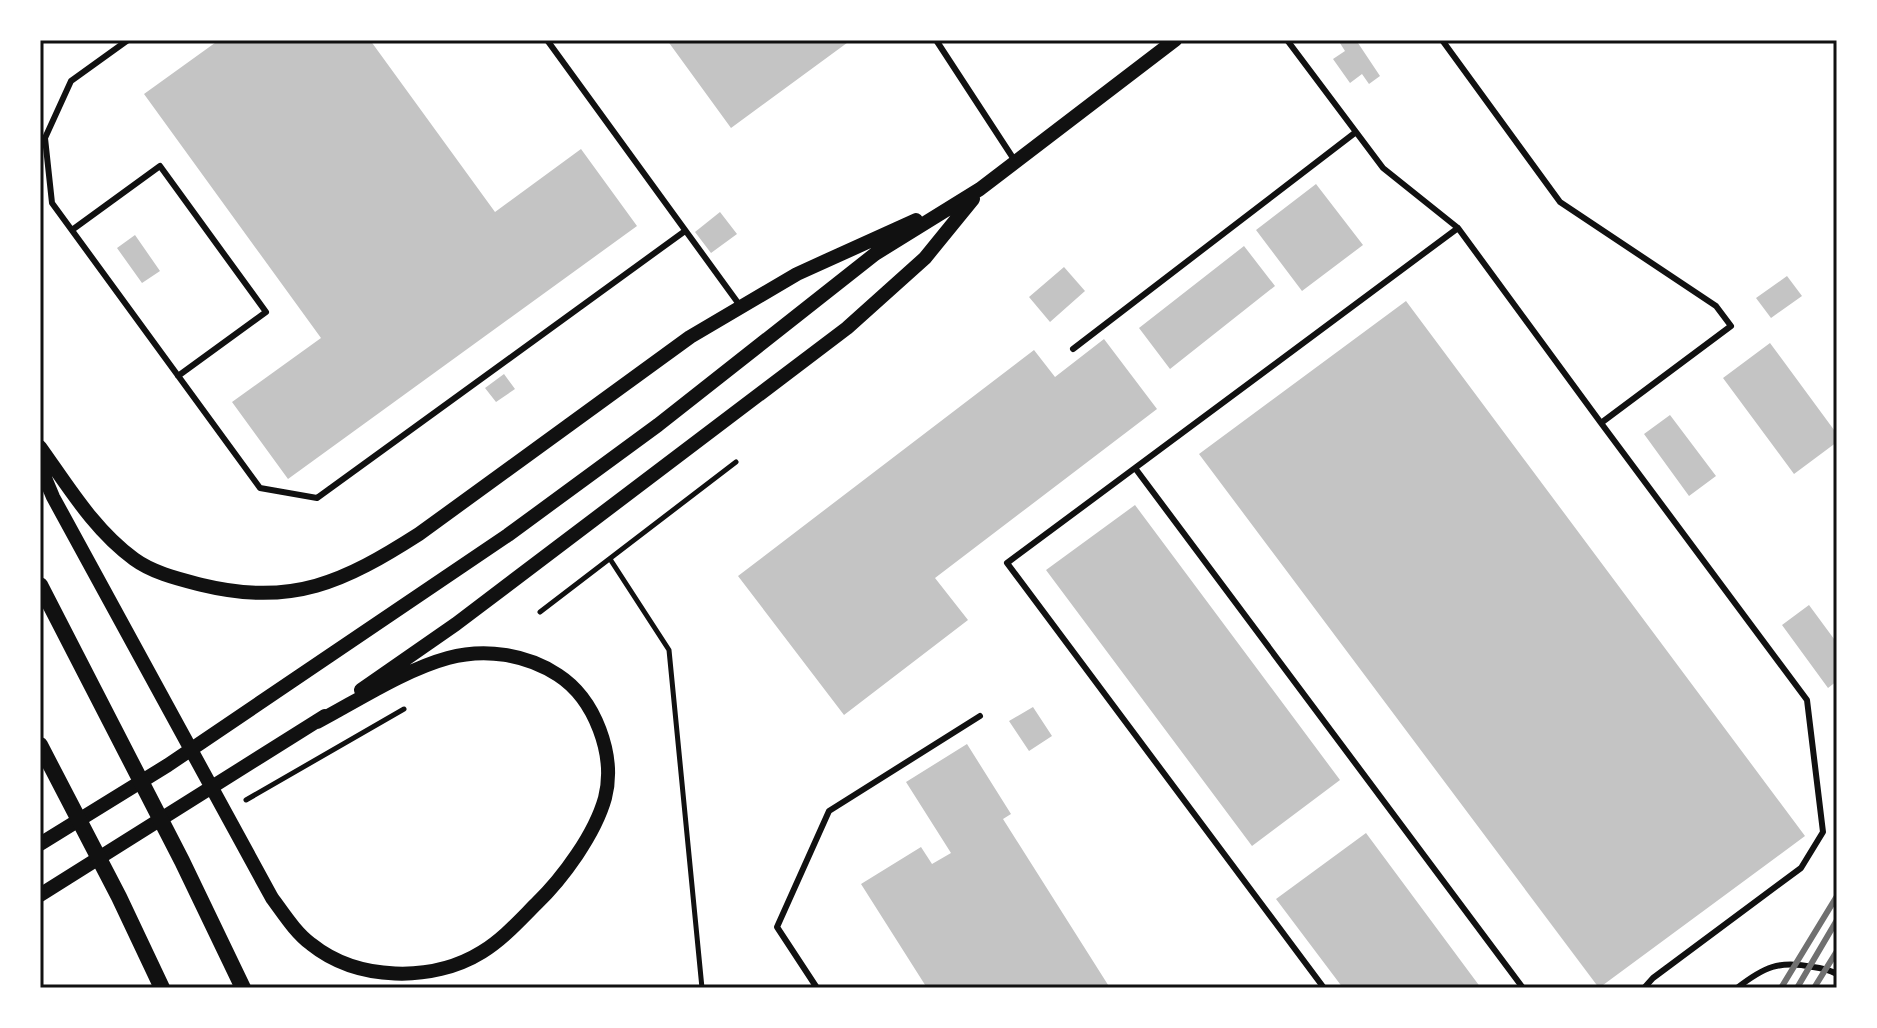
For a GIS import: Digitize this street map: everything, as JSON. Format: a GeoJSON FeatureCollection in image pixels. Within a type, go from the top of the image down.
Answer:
{"type":"FeatureCollection","features":[{"type":"Feature","properties":{"kind":"main road"},"geometry":{"type":"LineString","coordinates":[[40,585],[182,861],[243,988]]}},
{"type":"Feature","properties":{"kind":"main road"},"geometry":{"type":"LineString","coordinates":[[40,745],[119,897],[162,988]]}},
{"type":"Feature","properties":{"kind":"street"},"geometry":{"type":"LineString","coordinates":[[40,844],[168,765],[508,535],[633,443],[875,254],[976,192],[1175,40]]}},
{"type":"Feature","properties":{"kind":"street"},"geometry":{"type":"LineString","coordinates":[[40,447],[102,531],[135,560],[163,574],[224,590],[253,593],[289,592],[324,584],[372,564],[419,534],[690,337],[797,274],[976,192]]}},
{"type":"Feature","properties":{"kind":"street"},"geometry":{"type":"LineString","coordinates":[[40,895],[386,680],[847,328],[925,258],[976,192]]}},
{"type":"Feature","properties":{"kind":"street"},"geometry":{"type":"LineString","coordinates":[[40,466],[53,497],[272,898],[292,924],[308,942],[351,966],[380,972],[436,971],[456,965],[504,936],[555,886],[595,820],[604,798],[608,767],[604,741],[590,710],[567,681],[541,664],[510,655],[479,653],[447,658],[386,680]]}},
{"type":"Feature","properties":{"kind":"lane"},"geometry":{"type":"LineString","coordinates":[[128,40],[71,81],[45,138],[52,203],[260,488],[317,498],[685,231]]}},
{"type":"Feature","properties":{"kind":"lane"},"geometry":{"type":"LineString","coordinates":[[547,40],[741,307]]}},
{"type":"Feature","properties":{"kind":"lane"},"geometry":{"type":"LineString","coordinates":[[936,40],[1015,161]]}},
{"type":"Feature","properties":{"kind":"lane"},"geometry":{"type":"LineString","coordinates":[[1287,40],[1383,168],[1458,228],[1807,700],[1823,832],[1801,868],[1653,978],[1644,988]]}},
{"type":"Feature","properties":{"kind":"lane"},"geometry":{"type":"LineString","coordinates":[[1442,40],[1560,202],[1716,306],[1731,326],[1601,423]]}},
{"type":"Feature","properties":{"kind":"lane"},"geometry":{"type":"LineString","coordinates":[[1073,349],[1356,132]]}},
{"type":"Feature","properties":{"kind":"lane"},"geometry":{"type":"LineString","coordinates":[[72,230],[160,166],[266,312],[178,376]]}},
{"type":"Feature","properties":{"kind":"lane"},"geometry":{"type":"LineString","coordinates":[[1324,988],[1007,563],[1458,228]]}},
{"type":"Feature","properties":{"kind":"lane"},"geometry":{"type":"LineString","coordinates":[[1135,468],[1523,988]]}},
{"type":"Feature","properties":{"kind":"lane"},"geometry":{"type":"LineString","coordinates":[[817,988],[777,927],[829,811],[980,716]]}},
{"type":"Feature","properties":{"kind":"lane"},"geometry":{"type":"LineString","coordinates":[[1737,988],[1756,973],[1789,962],[1837,974]]}},
{"type":"Feature","properties":{"kind":"path"},"geometry":{"type":"LineString","coordinates":[[540,612],[736,462]]}},
{"type":"Feature","properties":{"kind":"path"},"geometry":{"type":"LineString","coordinates":[[610,559],[669,650],[702,988]]}},
{"type":"Feature","properties":{"kind":"building"},"geometry":{"type":"Polygon","coordinates":[[[219,40],[370,40],[495,212],[581,149],[637,226],[288,479],[232,402],[321,338],[144,94],[219,40]]]}},
{"type":"Feature","properties":{"kind":"building"},"geometry":{"type":"Polygon","coordinates":[[[667,40],[851,40],[731,128],[667,40]]]}},
{"type":"Feature","properties":{"kind":"building"},"geometry":{"type":"Polygon","coordinates":[[[1338,40],[1356,40],[1380,76],[1369,84],[1362,74],[1350,83],[1333,59],[1345,51],[1338,40]]]}},
{"type":"Feature","properties":{"kind":"building"},"geometry":{"type":"Polygon","coordinates":[[[1316,184],[1363,245],[1302,291],[1256,230],[1316,184]]]}},
{"type":"Feature","properties":{"kind":"building"},"geometry":{"type":"Polygon","coordinates":[[[720,212],[737,234],[711,253],[695,232],[720,212]]]}},
{"type":"Feature","properties":{"kind":"building"},"geometry":{"type":"Polygon","coordinates":[[[135,235],[160,271],[142,283],[117,248],[135,235]]]}},
{"type":"Feature","properties":{"kind":"building"},"geometry":{"type":"Polygon","coordinates":[[[1244,246],[1275,286],[1170,369],[1139,328],[1244,246]]]}},
{"type":"Feature","properties":{"kind":"building"},"geometry":{"type":"Polygon","coordinates":[[[1064,267],[1085,291],[1050,322],[1029,297],[1064,267]]]}},
{"type":"Feature","properties":{"kind":"building"},"geometry":{"type":"Polygon","coordinates":[[[1787,276],[1802,296],[1771,318],[1756,298],[1787,276]]]}},
{"type":"Feature","properties":{"kind":"building"},"geometry":{"type":"Polygon","coordinates":[[[1406,301],[1805,836],[1599,988],[1199,454],[1406,301]]]}},
{"type":"Feature","properties":{"kind":"building"},"geometry":{"type":"Polygon","coordinates":[[[1104,339],[1157,409],[935,578],[968,620],[844,715],[738,576],[1034,350],[1055,377],[1104,339]]]}},
{"type":"Feature","properties":{"kind":"building"},"geometry":{"type":"Polygon","coordinates":[[[1770,343],[1837,434],[1837,442],[1794,474],[1723,378],[1770,343]]]}},
{"type":"Feature","properties":{"kind":"building"},"geometry":{"type":"Polygon","coordinates":[[[504,374],[515,389],[496,402],[485,388],[504,374]]]}},
{"type":"Feature","properties":{"kind":"building"},"geometry":{"type":"Polygon","coordinates":[[[1670,415],[1716,476],[1689,496],[1644,434],[1670,415]]]}},
{"type":"Feature","properties":{"kind":"building"},"geometry":{"type":"Polygon","coordinates":[[[1135,505],[1340,780],[1252,846],[1046,570],[1135,505]]]}},
{"type":"Feature","properties":{"kind":"building"},"geometry":{"type":"Polygon","coordinates":[[[1809,605],[1837,643],[1837,681],[1828,688],[1782,625],[1809,605]]]}},
{"type":"Feature","properties":{"kind":"building"},"geometry":{"type":"Polygon","coordinates":[[[1033,707],[1052,736],[1029,751],[1009,721],[1033,707]]]}},
{"type":"Feature","properties":{"kind":"building"},"geometry":{"type":"Polygon","coordinates":[[[967,744],[1011,814],[1003,819],[1110,988],[927,988],[861,884],[921,847],[932,864],[951,853],[906,782],[967,744]]]}},
{"type":"Feature","properties":{"kind":"building"},"geometry":{"type":"Polygon","coordinates":[[[1366,833],[1481,988],[1343,988],[1276,899],[1366,833]]]}},
{"type":"Feature","properties":{"kind":"railway"},"geometry":{"type":"LineString","coordinates":[[1781,988],[1837,896]]}},
{"type":"Feature","properties":{"kind":"railway"},"geometry":{"type":"LineString","coordinates":[[1797,988],[1837,920]]}},
{"type":"Feature","properties":{"kind":"railway"},"geometry":{"type":"LineString","coordinates":[[1814,988],[1837,951]]}}]}
